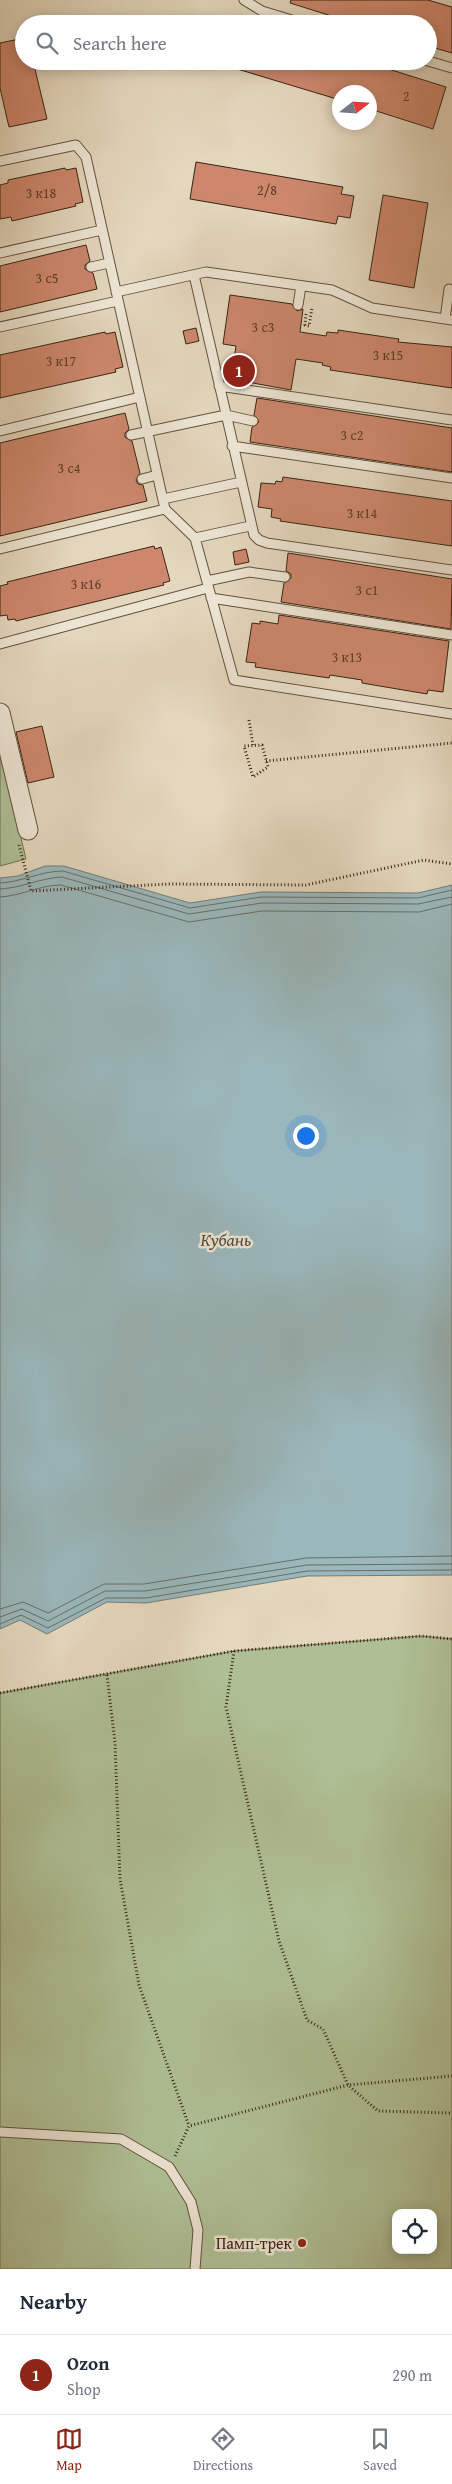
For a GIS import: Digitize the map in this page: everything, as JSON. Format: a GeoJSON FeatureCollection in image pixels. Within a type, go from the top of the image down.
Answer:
{"type":"FeatureCollection","features":[{"type":"Feature","properties":{"kind":"street"},"geometry":{"type":"LineString","coordinates":[[0,713],[23,837]]}},
{"type":"Feature","properties":{"kind":"lane"},"geometry":{"type":"LineString","coordinates":[[244,0],[262,11],[275,15]]}},
{"type":"Feature","properties":{"kind":"lane"},"geometry":{"type":"LineString","coordinates":[[437,64],[452,68]]}},
{"type":"Feature","properties":{"kind":"lane"},"geometry":{"type":"LineString","coordinates":[[0,161],[76,145],[86,157],[162,499],[165,509],[195,538],[234,680],[452,714]]}},
{"type":"Feature","properties":{"kind":"lane"},"geometry":{"type":"LineString","coordinates":[[0,253],[102,230]]}},
{"type":"Feature","properties":{"kind":"lane"},"geometry":{"type":"LineString","coordinates":[[91,267],[110,263]]}},
{"type":"Feature","properties":{"kind":"lane"},"geometry":{"type":"LineString","coordinates":[[0,327],[206,272],[332,290],[372,308],[449,319],[449,290]]}},
{"type":"Feature","properties":{"kind":"lane"},"geometry":{"type":"LineString","coordinates":[[194,275],[250,526],[259,540],[267,543],[452,570]]}},
{"type":"Feature","properties":{"kind":"lane"},"geometry":{"type":"LineString","coordinates":[[298,305],[301,286]]}},
{"type":"Feature","properties":{"kind":"lane"},"geometry":{"type":"LineString","coordinates":[[219,386],[452,420]]}},
{"type":"Feature","properties":{"kind":"lane"},"geometry":{"type":"LineString","coordinates":[[0,431],[140,397]]}},
{"type":"Feature","properties":{"kind":"lane"},"geometry":{"type":"LineString","coordinates":[[131,435],[226,415],[253,421]]}},
{"type":"Feature","properties":{"kind":"lane"},"geometry":{"type":"LineString","coordinates":[[232,446],[452,478]]}},
{"type":"Feature","properties":{"kind":"lane"},"geometry":{"type":"LineString","coordinates":[[142,479],[157,475]]}},
{"type":"Feature","properties":{"kind":"lane"},"geometry":{"type":"LineString","coordinates":[[162,499],[240,482]]}},
{"type":"Feature","properties":{"kind":"lane"},"geometry":{"type":"LineString","coordinates":[[0,549],[165,509]]}},
{"type":"Feature","properties":{"kind":"lane"},"geometry":{"type":"LineString","coordinates":[[195,538],[250,526]]}},
{"type":"Feature","properties":{"kind":"lane"},"geometry":{"type":"LineString","coordinates":[[0,644],[249,572],[285,577]]}},
{"type":"Feature","properties":{"kind":"lane"},"geometry":{"type":"LineString","coordinates":[[211,598],[452,635]]}},
{"type":"Feature","properties":{"kind":"lane"},"geometry":{"type":"LineString","coordinates":[[0,2132],[121,2139],[169,2167],[191,2202],[198,2230],[195,2269]]}},
{"type":"Feature","properties":{"kind":"path"},"geometry":{"type":"LineString","coordinates":[[249,720],[253,745]]}},
{"type":"Feature","properties":{"kind":"path"},"geometry":{"type":"LineString","coordinates":[[266,761],[452,743]]}},
{"type":"Feature","properties":{"kind":"path"},"geometry":{"type":"LineString","coordinates":[[262,745],[266,761],[268,767],[253,777],[244,746],[262,745]]}},
{"type":"Feature","properties":{"kind":"path"},"geometry":{"type":"LineString","coordinates":[[23,837],[31,891],[169,884],[306,885],[424,860],[452,864]]}},
{"type":"Feature","properties":{"kind":"path"},"geometry":{"type":"LineString","coordinates":[[0,1693],[234,1651],[422,1636],[452,1638]]}},
{"type":"Feature","properties":{"kind":"path"},"geometry":{"type":"LineString","coordinates":[[234,1651],[226,1707],[279,1941],[307,2020],[323,2029],[348,2085],[378,2111],[452,2113]]}},
{"type":"Feature","properties":{"kind":"path"},"geometry":{"type":"LineString","coordinates":[[108,1675],[115,1743],[120,1879],[139,1985],[189,2126],[169,2167]]}},
{"type":"Feature","properties":{"kind":"path"},"geometry":{"type":"LineString","coordinates":[[189,2126],[348,2085],[452,2076]]}},
{"type":"Feature","properties":{"kind":"green space"},"geometry":{"type":"Polygon","coordinates":[[[0,750],[26,859],[0,866],[0,750]]]}},
{"type":"Feature","properties":{"kind":"green space"},"geometry":{"type":"Polygon","coordinates":[[[421,1636],[452,1639],[452,2269],[0,2269],[0,1693],[234,1651],[421,1636]]]}},
{"type":"Feature","properties":{"kind":"water","name":"Кубань"},"geometry":{"type":"Polygon","coordinates":[[[45,866],[64,866],[190,903],[261,892],[418,893],[452,885],[452,1575],[307,1576],[146,1603],[107,1602],[47,1634],[20,1620],[0,1629],[0,878],[18,876],[45,866]]]}},
{"type":"Feature","properties":{"kind":"building"},"geometry":{"type":"Polygon","coordinates":[[[291,0],[428,0],[452,7],[452,53],[437,49],[437,15],[328,15],[290,3],[291,0]]]}},
{"type":"Feature","properties":{"kind":"building"},"geometry":{"type":"Polygon","coordinates":[[[15,40],[15,70],[35,70],[47,119],[9,127],[0,88],[0,43],[15,40]]]}},
{"type":"Feature","properties":{"kind":"building"},"geometry":{"type":"Polygon","coordinates":[[[241,70],[392,70],[446,87],[433,129],[377,111],[377,85],[332,85],[332,98],[241,70]]]}},
{"type":"Feature","properties":{"kind":"building"},"geometry":{"type":"Polygon","coordinates":[[[196,162],[343,187],[341,194],[354,196],[350,218],[338,216],[336,224],[190,199],[196,162]]]}},
{"type":"Feature","properties":{"kind":"building"},"geometry":{"type":"Polygon","coordinates":[[[65,168],[66,170],[76,168],[83,202],[75,204],[76,206],[12,221],[11,217],[0,219],[0,185],[8,183],[8,180],[65,168]]]}},
{"type":"Feature","properties":{"kind":"building"},"geometry":{"type":"Polygon","coordinates":[[[383,195],[428,203],[414,288],[369,280],[383,195]]]}},
{"type":"Feature","properties":{"kind":"building"},"geometry":{"type":"Polygon","coordinates":[[[86,245],[90,261],[85,265],[85,269],[93,273],[97,289],[0,312],[0,266],[86,245]]]}},
{"type":"Feature","properties":{"kind":"building"},"geometry":{"type":"Polygon","coordinates":[[[230,295],[292,304],[297,311],[303,309],[300,332],[326,336],[327,332],[338,333],[338,330],[399,339],[398,342],[452,347],[452,388],[330,370],[331,367],[322,365],[323,363],[296,359],[291,390],[231,379],[236,346],[223,344],[230,295]]]}},
{"type":"Feature","properties":{"kind":"building"},"geometry":{"type":"Polygon","coordinates":[[[196,328],[199,341],[186,344],[183,331],[196,328]]]}},
{"type":"Feature","properties":{"kind":"building"},"geometry":{"type":"Polygon","coordinates":[[[105,332],[106,334],[115,332],[123,367],[115,369],[116,372],[0,398],[0,355],[105,332]]]}},
{"type":"Feature","properties":{"kind":"building"},"geometry":{"type":"Polygon","coordinates":[[[257,398],[452,428],[452,472],[250,442],[252,427],[259,422],[254,415],[257,398]]]}},
{"type":"Feature","properties":{"kind":"building"},"geometry":{"type":"Polygon","coordinates":[[[125,413],[129,429],[125,433],[125,437],[132,441],[140,473],[136,480],[138,484],[143,485],[147,501],[0,536],[0,443],[125,413]]]}},
{"type":"Feature","properties":{"kind":"building"},"geometry":{"type":"Polygon","coordinates":[[[283,477],[452,501],[452,546],[280,521],[281,519],[271,517],[272,509],[258,507],[261,483],[275,484],[276,481],[282,482],[283,477]]]}},
{"type":"Feature","properties":{"kind":"building"},"geometry":{"type":"Polygon","coordinates":[[[154,546],[155,549],[161,547],[170,581],[163,583],[164,585],[16,621],[15,619],[8,620],[7,615],[0,616],[0,586],[8,584],[7,582],[154,546]]]}},
{"type":"Feature","properties":{"kind":"building"},"geometry":{"type":"Polygon","coordinates":[[[246,549],[249,562],[235,565],[233,552],[246,549]]]}},
{"type":"Feature","properties":{"kind":"building"},"geometry":{"type":"Polygon","coordinates":[[[288,553],[452,579],[451,629],[281,602],[284,583],[291,578],[291,574],[286,571],[288,553]]]}},
{"type":"Feature","properties":{"kind":"building"},"geometry":{"type":"Polygon","coordinates":[[[279,615],[449,641],[443,692],[428,690],[427,694],[362,683],[362,680],[330,675],[329,678],[255,667],[256,663],[246,662],[252,623],[260,624],[260,621],[278,624],[279,615]]]}},
{"type":"Feature","properties":{"kind":"building"},"geometry":{"type":"Polygon","coordinates":[[[42,726],[54,777],[28,783],[16,732],[42,726]]]}},
{"type":"Feature","properties":{"kind":"place","name":"Ozon"},"geometry":{"type":"Point","coordinates":[239,371]}},
{"type":"Feature","properties":{"kind":"place","name":"Памп-трек"},"geometry":{"type":"Point","coordinates":[302,2243]}}]}
